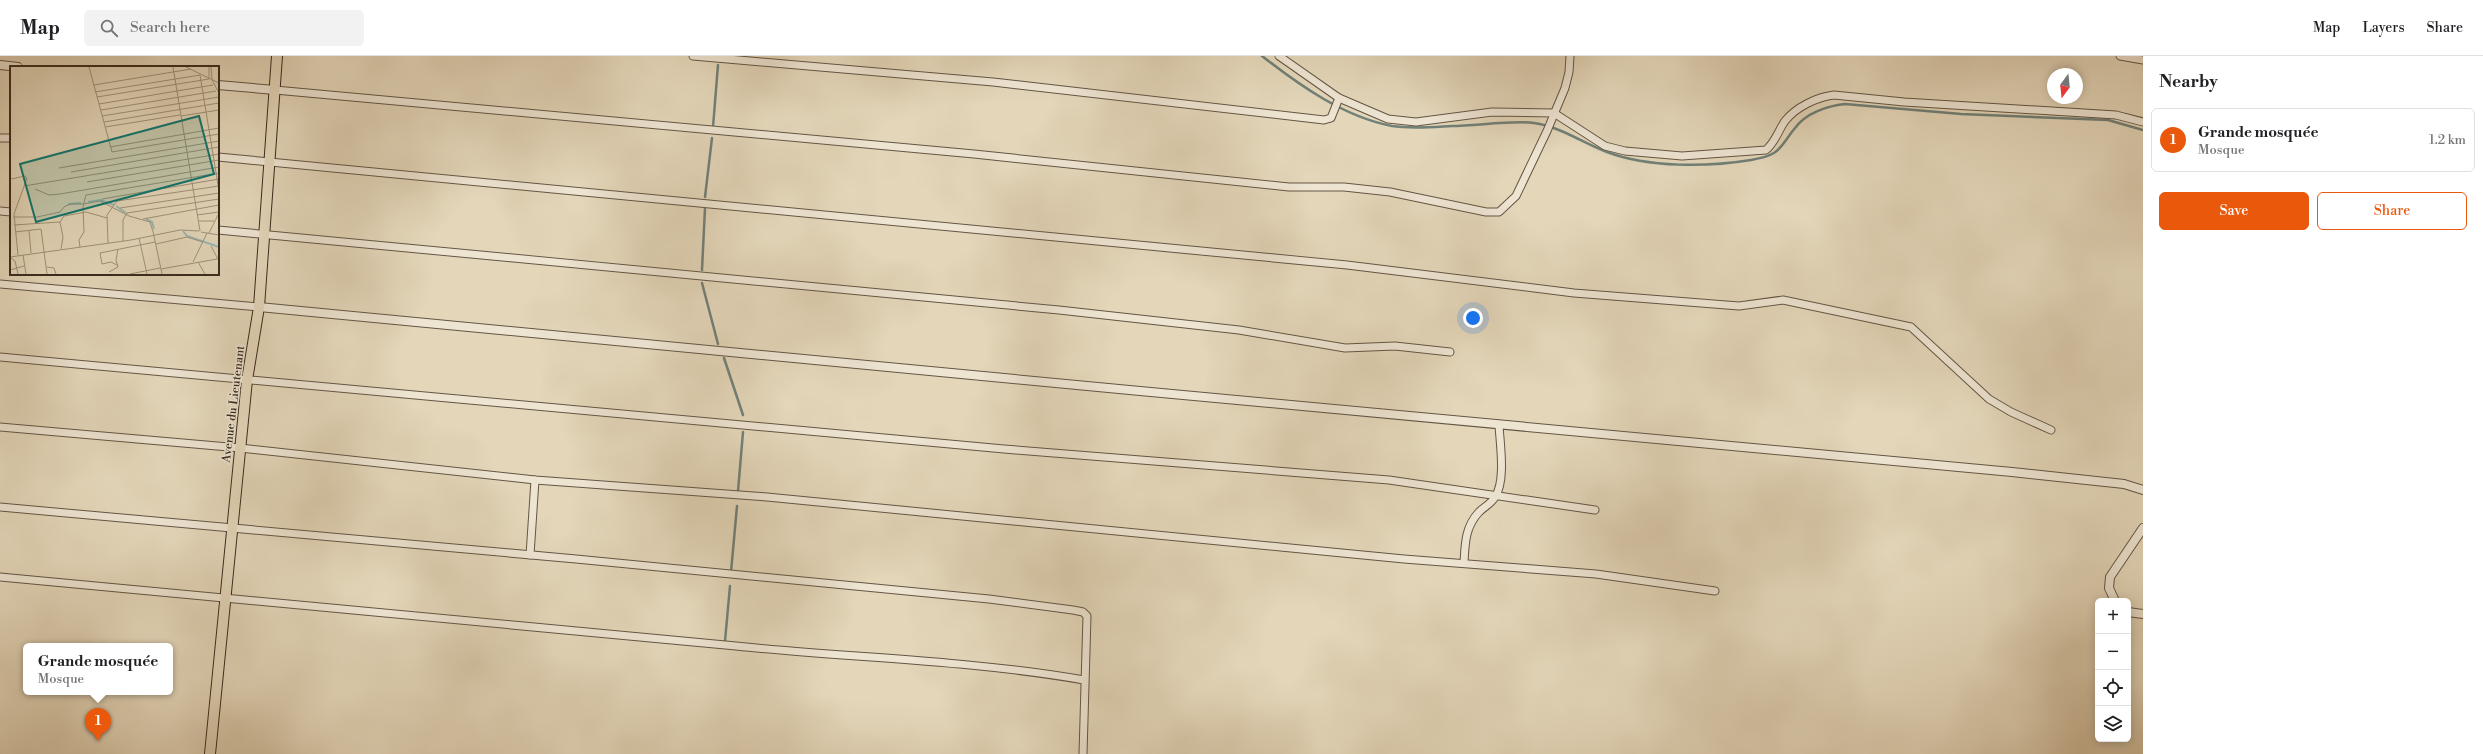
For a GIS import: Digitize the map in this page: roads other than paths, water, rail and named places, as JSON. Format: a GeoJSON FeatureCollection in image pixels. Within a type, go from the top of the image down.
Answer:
{"type":"FeatureCollection","features":[{"type":"Feature","properties":{"kind":"main road","name":"Avenue du Lieutenant"},"geometry":{"type":"LineString","coordinates":[[210,754],[247,380],[259,306],[268,162],[277,56]]}},
{"type":"Feature","properties":{"kind":"street"},"geometry":{"type":"LineString","coordinates":[[693,56],[993,82],[1324,120],[1331,118],[1339,98]]}},
{"type":"Feature","properties":{"kind":"street"},"geometry":{"type":"LineString","coordinates":[[1279,56],[1339,98],[1388,119],[1416,122],[1492,112],[1554,113],[1605,146],[1625,151],[1682,156],[1766,150],[1775,142],[1789,117],[1808,103],[1824,96],[1834,95],[1912,103],[2116,115],[2143,122]]}},
{"type":"Feature","properties":{"kind":"street"},"geometry":{"type":"LineString","coordinates":[[219,85],[982,155],[1288,187],[1344,187],[1390,192],[1486,212],[1499,212],[1516,196],[1547,130],[1569,72],[1570,56]]}},
{"type":"Feature","properties":{"kind":"street"},"geometry":{"type":"LineString","coordinates":[[2120,56],[2143,60]]}},
{"type":"Feature","properties":{"kind":"street"},"geometry":{"type":"LineString","coordinates":[[0,65],[10,66]]}},
{"type":"Feature","properties":{"kind":"street"},"geometry":{"type":"LineString","coordinates":[[219,157],[1324,263],[1574,293],[1739,306],[1783,300],[1911,327],[1989,399],[2011,412],[2051,430]]}},
{"type":"Feature","properties":{"kind":"street"},"geometry":{"type":"LineString","coordinates":[[0,211],[10,212]]}},
{"type":"Feature","properties":{"kind":"street"},"geometry":{"type":"LineString","coordinates":[[219,230],[1082,312],[1239,330],[1345,348],[1395,346],[1450,352]]}},
{"type":"Feature","properties":{"kind":"street"},"geometry":{"type":"LineString","coordinates":[[0,284],[259,306],[1499,425],[2012,472],[2124,484],[2143,490]]}},
{"type":"Feature","properties":{"kind":"street"},"geometry":{"type":"LineString","coordinates":[[0,357],[1012,449],[1389,480],[1496,497],[1595,510]]}},
{"type":"Feature","properties":{"kind":"street"},"geometry":{"type":"LineString","coordinates":[[1464,563],[1465,536],[1468,529],[1478,514],[1496,497],[1502,470],[1499,425]]}},
{"type":"Feature","properties":{"kind":"street"},"geometry":{"type":"LineString","coordinates":[[0,427],[240,448],[535,480],[767,497],[1381,557],[1596,574],[1716,591]]}},
{"type":"Feature","properties":{"kind":"street"},"geometry":{"type":"LineString","coordinates":[[530,555],[535,480]]}},
{"type":"Feature","properties":{"kind":"street"},"geometry":{"type":"LineString","coordinates":[[0,507],[232,527],[989,599],[1083,612],[1087,616],[1083,754]]}},
{"type":"Feature","properties":{"kind":"street"},"geometry":{"type":"LineString","coordinates":[[2114,598],[2109,588],[2110,577],[2143,528]]}},
{"type":"Feature","properties":{"kind":"street"},"geometry":{"type":"LineString","coordinates":[[0,577],[226,596],[773,650],[1008,668],[1084,680]]}},
{"type":"Feature","properties":{"kind":"street"},"geometry":{"type":"LineString","coordinates":[[2131,612],[2143,614]]}},
{"type":"Feature","properties":{"kind":"waterway"},"geometry":{"type":"LineString","coordinates":[[1262,56],[1307,89],[1340,108],[1374,122],[1392,126],[1414,128],[1516,122],[1534,123],[1553,128],[1607,152],[1623,157],[1641,161],[1679,165],[1716,164],[1751,160],[1768,156],[1782,146],[1795,128],[1805,118],[1817,111],[1831,106],[1845,104],[1961,114],[2108,120],[2143,130]]}},
{"type":"Feature","properties":{"kind":"waterway"},"geometry":{"type":"LineString","coordinates":[[713,127],[718,65]]}},
{"type":"Feature","properties":{"kind":"waterway"},"geometry":{"type":"LineString","coordinates":[[705,197],[712,138]]}},
{"type":"Feature","properties":{"kind":"waterway"},"geometry":{"type":"LineString","coordinates":[[702,270],[705,208]]}},
{"type":"Feature","properties":{"kind":"waterway"},"geometry":{"type":"LineString","coordinates":[[702,283],[718,344]]}},
{"type":"Feature","properties":{"kind":"waterway"},"geometry":{"type":"LineString","coordinates":[[724,358],[743,415]]}},
{"type":"Feature","properties":{"kind":"waterway"},"geometry":{"type":"LineString","coordinates":[[738,491],[743,432]]}},
{"type":"Feature","properties":{"kind":"waterway"},"geometry":{"type":"LineString","coordinates":[[731,572],[737,506]]}},
{"type":"Feature","properties":{"kind":"waterway"},"geometry":{"type":"LineString","coordinates":[[725,641],[730,586]]}},
{"type":"Feature","properties":{"kind":"place","name":"Grande mosquée"},"geometry":{"type":"Point","coordinates":[98,741]}}]}
